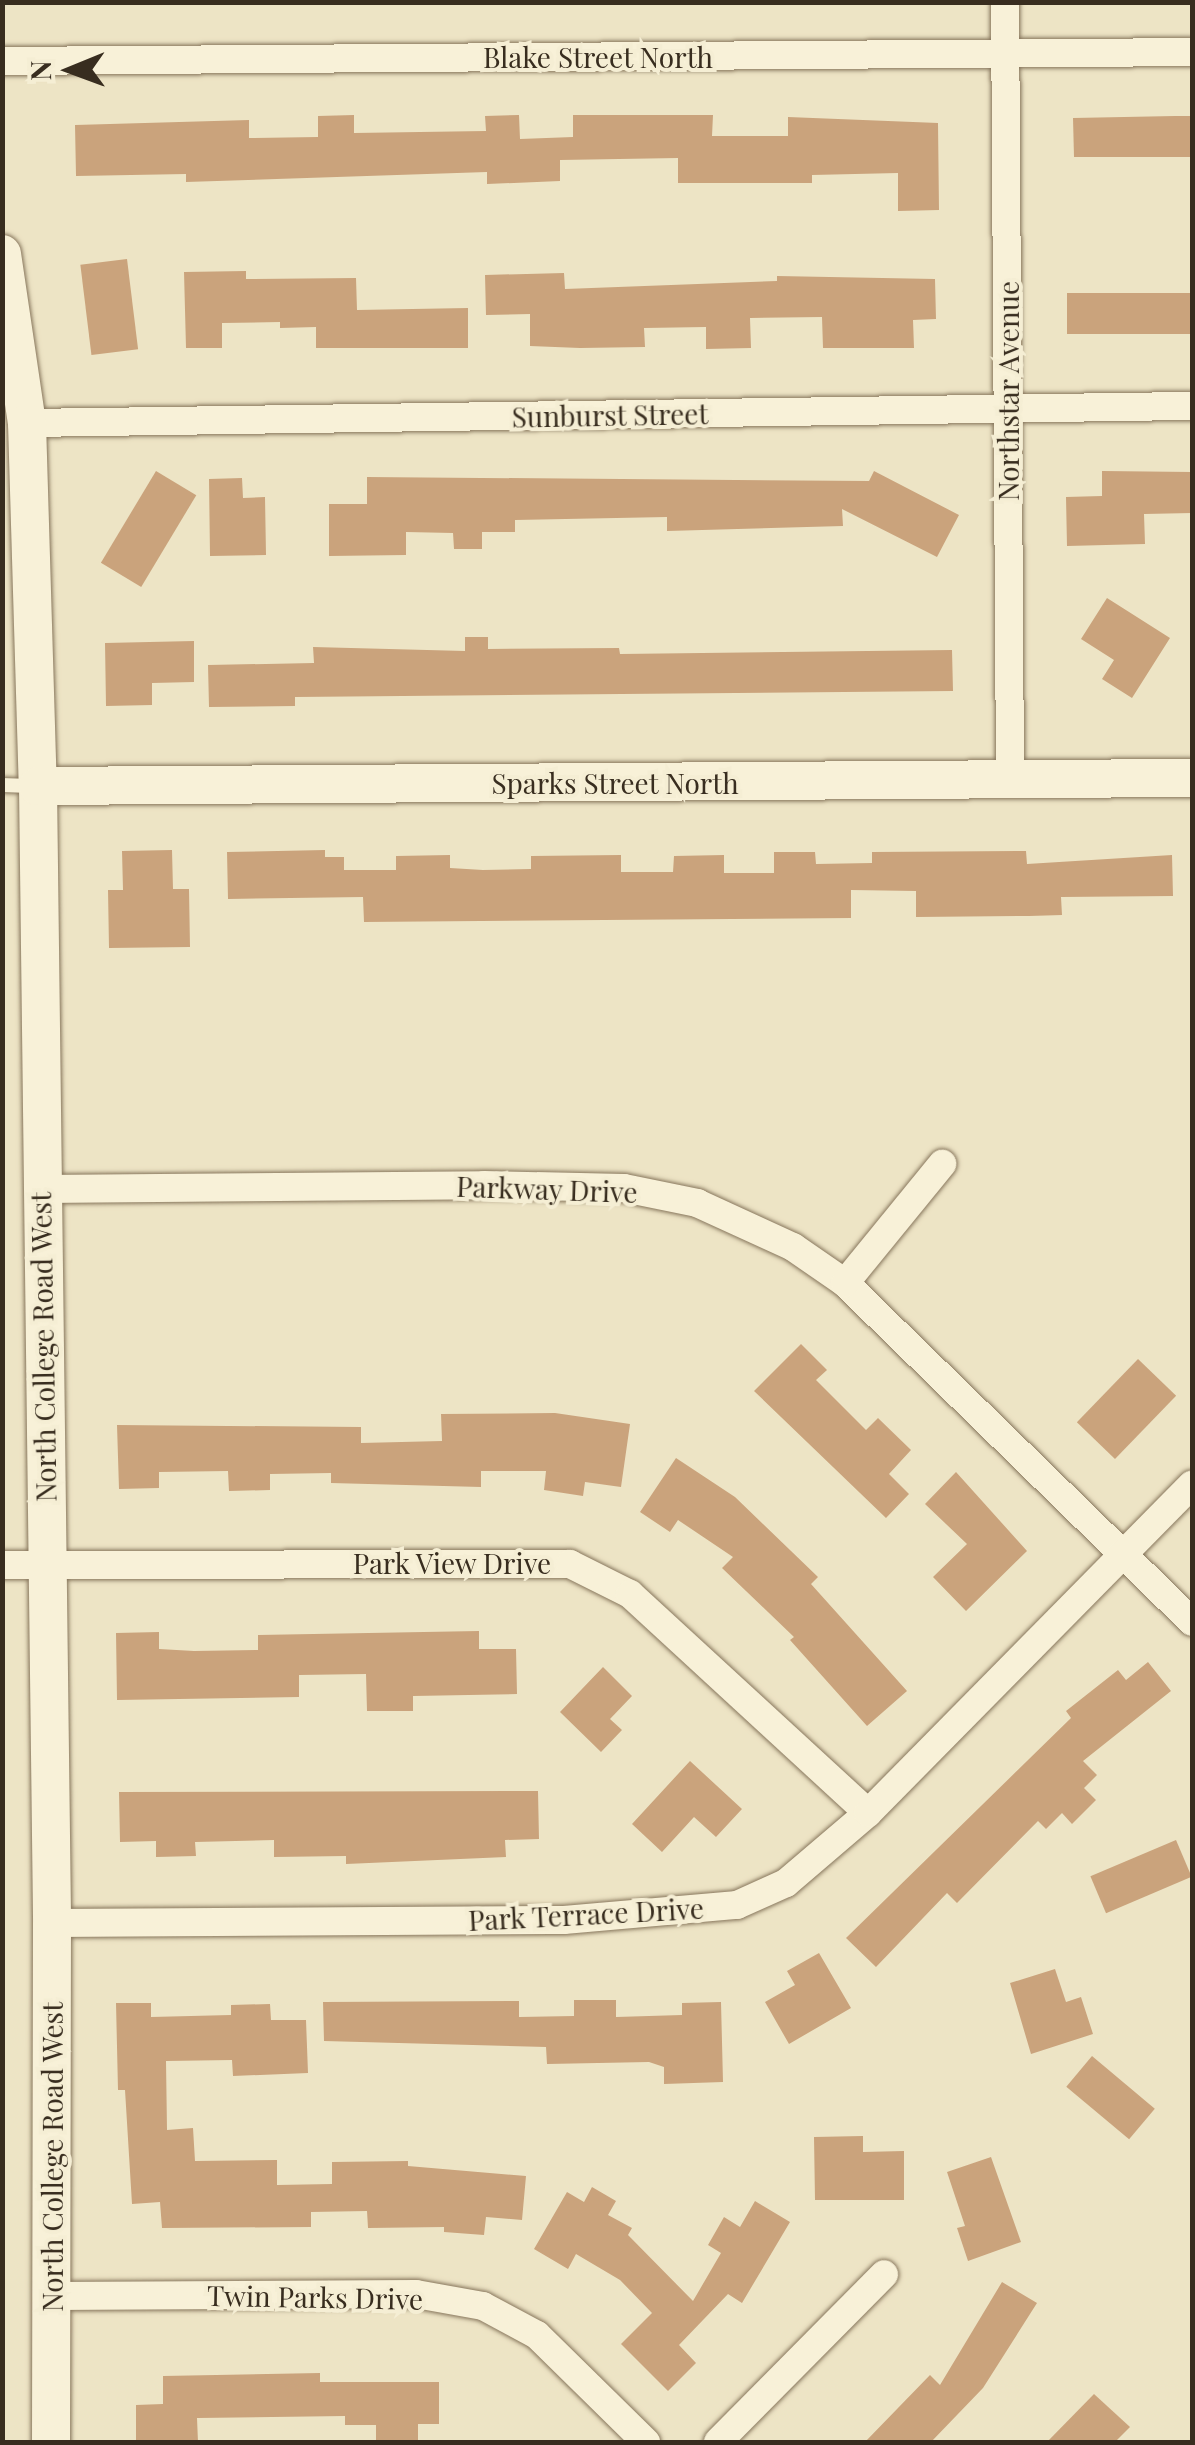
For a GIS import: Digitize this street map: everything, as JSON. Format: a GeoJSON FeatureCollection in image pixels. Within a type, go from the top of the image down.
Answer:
{"type":"FeatureCollection","features":[{"type":"Feature","properties":{"kind":"street","name":"Northstar Avenue"},"geometry":{"type":"LineString","coordinates":[[1006,2],[1010,780]]}},
{"type":"Feature","properties":{"kind":"street","name":"Blake Street North"},"geometry":{"type":"LineString","coordinates":[[2,61],[1192,52]]}},
{"type":"Feature","properties":{"kind":"street","name":"North College Road West"},"geometry":{"type":"LineString","coordinates":[[2,254],[27,423],[20,786],[41,1189],[52,1923],[51,2442]]}},
{"type":"Feature","properties":{"kind":"street","name":"Sunburst Street"},"geometry":{"type":"LineString","coordinates":[[27,423],[1192,406]]}},
{"type":"Feature","properties":{"kind":"street","name":"Sparks Street North"},"geometry":{"type":"LineString","coordinates":[[20,786],[1192,778]]}},
{"type":"Feature","properties":{"kind":"street"},"geometry":{"type":"LineString","coordinates":[[844,1283],[942,1164]]}},
{"type":"Feature","properties":{"kind":"street","name":"Parkway Drive"},"geometry":{"type":"LineString","coordinates":[[41,1189],[624,1188],[696,1203],[793,1247],[844,1283],[1192,1622]]}},
{"type":"Feature","properties":{"kind":"street","name":"Park Terrace Drive"},"geometry":{"type":"LineString","coordinates":[[52,1923],[564,1920],[681,1913],[737,1905],[786,1883],[868,1814],[1192,1485]]}},
{"type":"Feature","properties":{"kind":"street","name":"Park View Drive"},"geometry":{"type":"LineString","coordinates":[[2,1565],[570,1564],[630,1594],[868,1814]]}},
{"type":"Feature","properties":{"kind":"street"},"geometry":{"type":"LineString","coordinates":[[718,2442],[884,2274]]}},
{"type":"Feature","properties":{"kind":"street","name":"Twin Parks Drive"},"geometry":{"type":"LineString","coordinates":[[53,2296],[416,2294],[483,2306],[537,2335],[646,2442]]}},
{"type":"Feature","properties":{"kind":"building"},"geometry":{"type":"Polygon","coordinates":[[[354,115],[354,133],[486,131],[485,116],[519,115],[520,139],[573,137],[573,115],[713,115],[712,136],[788,136],[788,117],[938,123],[939,210],[898,211],[898,173],[812,175],[812,183],[678,183],[678,158],[560,160],[560,181],[487,184],[487,172],[186,182],[186,174],[76,176],[75,125],[249,120],[249,138],[318,137],[318,116],[354,115]]]}},
{"type":"Feature","properties":{"kind":"building"},"geometry":{"type":"Polygon","coordinates":[[[1192,116],[1192,157],[1074,157],[1073,118],[1192,116]]]}},
{"type":"Feature","properties":{"kind":"building"},"geometry":{"type":"Polygon","coordinates":[[[127,259],[138,349],[91,355],[80,265],[127,259]]]}},
{"type":"Feature","properties":{"kind":"building"},"geometry":{"type":"Polygon","coordinates":[[[246,271],[246,279],[356,278],[357,310],[468,308],[468,348],[316,348],[316,327],[280,328],[280,322],[222,323],[222,348],[186,348],[184,272],[246,271]]]}},
{"type":"Feature","properties":{"kind":"building"},"geometry":{"type":"Polygon","coordinates":[[[564,273],[565,289],[777,281],[777,276],[935,279],[936,319],[913,320],[914,348],[823,348],[822,317],[750,318],[751,348],[706,349],[706,327],[644,328],[645,347],[580,348],[530,346],[530,314],[486,315],[485,275],[564,273]]]}},
{"type":"Feature","properties":{"kind":"building"},"geometry":{"type":"Polygon","coordinates":[[[1067,293],[1192,293],[1192,334],[1067,334],[1067,293]]]}},
{"type":"Feature","properties":{"kind":"building"},"geometry":{"type":"Polygon","coordinates":[[[156,471],[196,495],[141,587],[101,563],[156,471]]]}},
{"type":"Feature","properties":{"kind":"building"},"geometry":{"type":"Polygon","coordinates":[[[874,471],[959,515],[937,557],[842,509],[843,526],[667,531],[667,517],[515,520],[515,532],[482,532],[482,549],[454,549],[453,533],[406,532],[406,555],[329,556],[329,504],[367,504],[367,477],[869,481],[874,471]]]}},
{"type":"Feature","properties":{"kind":"building"},"geometry":{"type":"Polygon","coordinates":[[[1102,471],[1192,472],[1192,513],[1144,514],[1145,544],[1067,546],[1066,497],[1102,496],[1102,471]]]}},
{"type":"Feature","properties":{"kind":"building"},"geometry":{"type":"Polygon","coordinates":[[[242,478],[243,498],[265,497],[266,555],[210,556],[209,479],[242,478]]]}},
{"type":"Feature","properties":{"kind":"building"},"geometry":{"type":"Polygon","coordinates":[[[1107,598],[1170,638],[1132,698],[1102,679],[1114,660],[1081,639],[1107,598]]]}},
{"type":"Feature","properties":{"kind":"building"},"geometry":{"type":"Polygon","coordinates":[[[465,637],[488,637],[488,649],[619,648],[620,654],[952,650],[953,691],[295,697],[295,706],[209,707],[208,665],[314,663],[313,647],[465,651],[465,637]]]}},
{"type":"Feature","properties":{"kind":"building"},"geometry":{"type":"Polygon","coordinates":[[[194,641],[194,682],[152,683],[152,705],[106,706],[105,643],[194,641]]]}},
{"type":"Feature","properties":{"kind":"building"},"geometry":{"type":"Polygon","coordinates":[[[172,850],[173,889],[189,889],[190,947],[109,948],[108,890],[123,890],[122,851],[172,850]]]}},
{"type":"Feature","properties":{"kind":"building"},"geometry":{"type":"Polygon","coordinates":[[[325,850],[325,857],[344,857],[344,870],[396,870],[396,856],[450,855],[450,868],[483,870],[531,869],[531,856],[621,855],[621,872],[673,872],[674,856],[724,855],[724,873],[774,873],[774,852],[815,852],[816,864],[872,863],[872,852],[1026,851],[1027,864],[1172,855],[1173,896],[1061,897],[1062,915],[916,917],[916,891],[851,890],[851,918],[364,922],[363,897],[228,899],[227,852],[325,850]]]}},
{"type":"Feature","properties":{"kind":"building"},"geometry":{"type":"Polygon","coordinates":[[[801,1344],[827,1370],[816,1380],[866,1430],[878,1418],[911,1450],[889,1474],[909,1494],[886,1518],[754,1391],[801,1344]]]}},
{"type":"Feature","properties":{"kind":"building"},"geometry":{"type":"Polygon","coordinates":[[[1138,1359],[1176,1396],[1115,1459],[1077,1422],[1138,1359]]]}},
{"type":"Feature","properties":{"kind":"building"},"geometry":{"type":"Polygon","coordinates":[[[555,1413],[630,1424],[621,1487],[585,1482],[583,1496],[544,1490],[546,1471],[481,1471],[481,1487],[331,1483],[331,1473],[270,1474],[270,1490],[229,1491],[228,1471],[159,1472],[159,1488],[119,1489],[117,1425],[361,1427],[361,1443],[442,1441],[441,1414],[555,1413]]]}},
{"type":"Feature","properties":{"kind":"building"},"geometry":{"type":"Polygon","coordinates":[[[676,1458],[735,1497],[818,1577],[811,1584],[907,1691],[867,1726],[790,1640],[794,1637],[722,1568],[733,1557],[678,1520],[670,1532],[640,1512],[676,1458]]]}},
{"type":"Feature","properties":{"kind":"building"},"geometry":{"type":"Polygon","coordinates":[[[956,1472],[1027,1551],[966,1611],[933,1577],[967,1544],[925,1504],[956,1472]]]}},
{"type":"Feature","properties":{"kind":"building"},"geometry":{"type":"Polygon","coordinates":[[[479,1631],[479,1649],[516,1649],[517,1694],[413,1696],[413,1711],[367,1711],[366,1674],[299,1675],[299,1697],[117,1700],[116,1633],[159,1632],[159,1649],[194,1651],[258,1650],[258,1635],[479,1631]]]}},
{"type":"Feature","properties":{"kind":"building"},"geometry":{"type":"Polygon","coordinates":[[[1148,1662],[1171,1691],[1083,1761],[1097,1775],[1084,1788],[1096,1800],[1072,1824],[1062,1813],[1046,1829],[1038,1821],[957,1903],[947,1893],[876,1967],[846,1938],[1071,1718],[1066,1711],[1118,1670],[1126,1680],[1148,1662]]]}},
{"type":"Feature","properties":{"kind":"building"},"geometry":{"type":"Polygon","coordinates":[[[603,1667],[632,1696],[610,1719],[622,1730],[601,1752],[560,1712],[603,1667]]]}},
{"type":"Feature","properties":{"kind":"building"},"geometry":{"type":"Polygon","coordinates":[[[690,1761],[742,1809],[716,1837],[694,1817],[662,1852],[632,1824],[690,1761]]]}},
{"type":"Feature","properties":{"kind":"building"},"geometry":{"type":"Polygon","coordinates":[[[538,1791],[539,1839],[505,1840],[506,1857],[346,1864],[346,1856],[274,1857],[274,1840],[195,1842],[196,1856],[156,1857],[156,1841],[120,1842],[119,1792],[538,1791]]]}},
{"type":"Feature","properties":{"kind":"building"},"geometry":{"type":"Polygon","coordinates":[[[1176,1840],[1192,1877],[1106,1913],[1090,1876],[1176,1840]]]}},
{"type":"Feature","properties":{"kind":"building"},"geometry":{"type":"Polygon","coordinates":[[[819,1953],[851,2008],[789,2044],[765,2002],[795,1985],[787,1971],[819,1953]]]}},
{"type":"Feature","properties":{"kind":"building"},"geometry":{"type":"Polygon","coordinates":[[[1055,1969],[1066,2002],[1081,1997],[1093,2034],[1031,2054],[1010,1983],[1055,1969]]]}},
{"type":"Feature","properties":{"kind":"building"},"geometry":{"type":"Polygon","coordinates":[[[574,2000],[616,2000],[616,2017],[682,2015],[682,2003],[721,2002],[723,2082],[664,2084],[664,2067],[649,2062],[547,2064],[546,2047],[324,2041],[323,2002],[519,2001],[519,2017],[574,2016],[574,2000]]]}},
{"type":"Feature","properties":{"kind":"building"},"geometry":{"type":"Polygon","coordinates":[[[116,2003],[151,2003],[151,2017],[231,2015],[231,2005],[270,2004],[271,2020],[306,2020],[308,2073],[233,2076],[232,2060],[166,2061],[167,2130],[193,2128],[195,2161],[277,2160],[277,2185],[332,2184],[332,2162],[408,2161],[408,2166],[526,2176],[522,2220],[486,2217],[484,2235],[444,2232],[444,2227],[368,2228],[367,2211],[311,2212],[311,2227],[162,2228],[160,2202],[132,2204],[125,2090],[118,2090],[116,2003]]]}},
{"type":"Feature","properties":{"kind":"building"},"geometry":{"type":"Polygon","coordinates":[[[1092,2056],[1155,2109],[1129,2139],[1066,2087],[1092,2056]]]}},
{"type":"Feature","properties":{"kind":"building"},"geometry":{"type":"Polygon","coordinates":[[[863,2136],[863,2152],[904,2151],[904,2200],[815,2200],[814,2137],[863,2136]]]}},
{"type":"Feature","properties":{"kind":"building"},"geometry":{"type":"Polygon","coordinates":[[[991,2157],[1021,2242],[968,2261],[957,2228],[965,2226],[947,2172],[991,2157]]]}},
{"type":"Feature","properties":{"kind":"building"},"geometry":{"type":"Polygon","coordinates":[[[592,2187],[616,2201],[608,2215],[632,2228],[628,2235],[693,2301],[721,2253],[708,2245],[724,2217],[740,2227],[755,2201],[790,2222],[742,2303],[728,2294],[679,2345],[696,2363],[668,2391],[621,2344],[652,2313],[620,2280],[576,2254],[568,2269],[534,2249],[567,2192],[584,2202],[592,2187]]]}},
{"type":"Feature","properties":{"kind":"building"},"geometry":{"type":"Polygon","coordinates":[[[1002,2282],[1037,2303],[983,2388],[931,2442],[865,2442],[930,2375],[940,2385],[1002,2282]]]}},
{"type":"Feature","properties":{"kind":"building"},"geometry":{"type":"Polygon","coordinates":[[[320,2373],[320,2382],[439,2382],[439,2424],[418,2424],[418,2442],[376,2442],[376,2425],[345,2425],[345,2416],[197,2418],[198,2442],[136,2442],[136,2405],[163,2404],[163,2376],[320,2373]]]}},
{"type":"Feature","properties":{"kind":"building"},"geometry":{"type":"Polygon","coordinates":[[[1094,2394],[1130,2427],[1115,2442],[1047,2442],[1094,2394]]]}}]}
